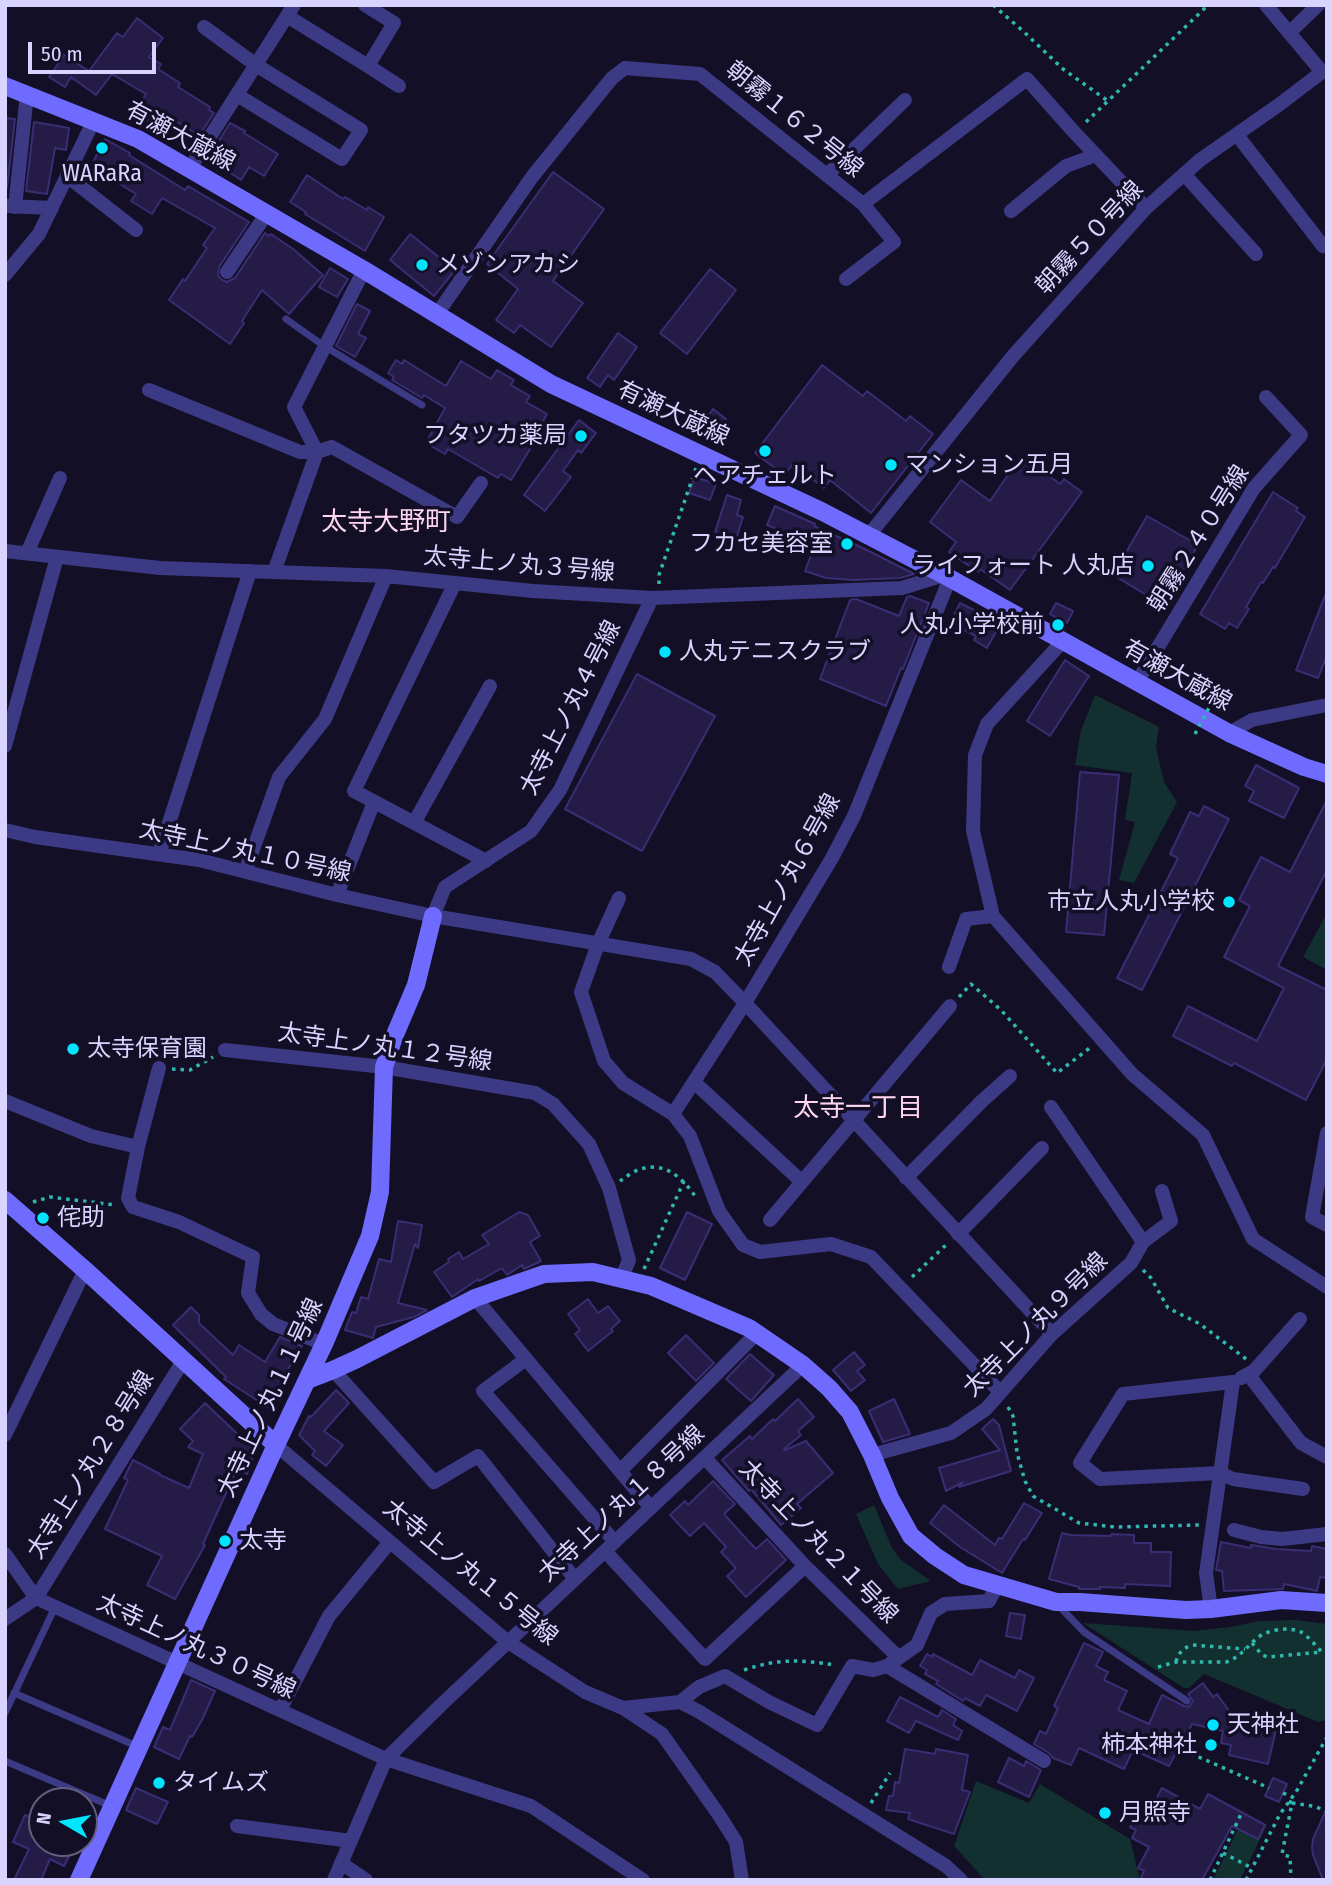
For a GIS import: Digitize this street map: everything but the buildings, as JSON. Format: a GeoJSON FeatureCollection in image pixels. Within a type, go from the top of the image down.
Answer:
{"type":"FeatureCollection","features":[{"type":"Feature","properties":{"kind":"street"},"geometry":{"type":"LineString","coordinates":[[365,5],[394,23],[368,66]]}},
{"type":"Feature","properties":{"kind":"street","name":"朝霧５０号線"},"geometry":{"type":"LineString","coordinates":[[869,536],[1013,356],[1146,208],[1200,160],[1324,73],[1266,5]]}},
{"type":"Feature","properties":{"kind":"street"},"geometry":{"type":"LineString","coordinates":[[1289,33],[1318,5]]}},
{"type":"Feature","properties":{"kind":"street"},"geometry":{"type":"LineString","coordinates":[[190,168],[291,11],[398,86]]}},
{"type":"Feature","properties":{"kind":"street"},"geometry":{"type":"LineString","coordinates":[[204,27],[256,65],[361,130],[342,159],[237,95]]}},
{"type":"Feature","properties":{"kind":"street","name":"朝霧１６２号線"},"geometry":{"type":"LineString","coordinates":[[437,314],[532,177],[612,78],[625,68],[700,74],[863,204],[1027,79],[1146,208]]}},
{"type":"Feature","properties":{"kind":"street","name":"有瀬大蔵線"},"geometry":{"type":"LineString","coordinates":[[5,86],[138,139],[364,270],[551,384],[947,576],[1229,733],[1304,767],[1327,774]]}},
{"type":"Feature","properties":{"kind":"street"},"geometry":{"type":"LineString","coordinates":[[27,94],[10,206],[52,208]]}},
{"type":"Feature","properties":{"kind":"street"},"geometry":{"type":"LineString","coordinates":[[827,175],[905,100]]}},
{"type":"Feature","properties":{"kind":"street"},"geometry":{"type":"LineString","coordinates":[[5,275],[39,234],[94,120]]}},
{"type":"Feature","properties":{"kind":"street"},"geometry":{"type":"LineString","coordinates":[[1237,135],[1323,246],[1327,244]]}},
{"type":"Feature","properties":{"kind":"street"},"geometry":{"type":"LineString","coordinates":[[1011,211],[1066,166],[1096,155]]}},
{"type":"Feature","properties":{"kind":"street"},"geometry":{"type":"LineString","coordinates":[[1184,174],[1256,254]]}},
{"type":"Feature","properties":{"kind":"street"},"geometry":{"type":"LineString","coordinates":[[67,176],[136,230]]}},
{"type":"Feature","properties":{"kind":"street"},"geometry":{"type":"LineString","coordinates":[[846,279],[894,242],[863,204]]}},
{"type":"Feature","properties":{"kind":"street"},"geometry":{"type":"LineString","coordinates":[[227,272],[267,213]]}},
{"type":"Feature","properties":{"kind":"street"},"geometry":{"type":"LineString","coordinates":[[274,572],[317,452],[294,407],[364,270]]}},
{"type":"Feature","properties":{"kind":"street"},"geometry":{"type":"LineString","coordinates":[[149,390],[300,452],[317,452],[332,447],[457,517],[481,482]]}},
{"type":"Feature","properties":{"kind":"street","name":"朝霧２４０号線"},"geometry":{"type":"LineString","coordinates":[[1137,682],[1254,488],[1301,435],[1266,397]]}},
{"type":"Feature","properties":{"kind":"street"},"geometry":{"type":"LineString","coordinates":[[27,553],[60,478]]}},
{"type":"Feature","properties":{"kind":"street","name":"太寺上ノ丸３号線"},"geometry":{"type":"LineString","coordinates":[[5,551],[160,568],[386,576],[546,592],[652,598],[902,588],[947,576]]}},
{"type":"Feature","properties":{"kind":"street"},"geometry":{"type":"LineString","coordinates":[[5,746],[57,557]]}},
{"type":"Feature","properties":{"kind":"street"},"geometry":{"type":"LineString","coordinates":[[159,855],[250,571]]}},
{"type":"Feature","properties":{"kind":"street"},"geometry":{"type":"LineString","coordinates":[[245,872],[279,777],[325,719],[386,576]]}},
{"type":"Feature","properties":{"kind":"street","name":"太寺上ノ丸６号線"},"geometry":{"type":"LineString","coordinates":[[673,1114],[745,1003],[832,858],[854,816],[947,576]]}},
{"type":"Feature","properties":{"kind":"street"},"geometry":{"type":"LineString","coordinates":[[455,583],[354,791],[486,861]]}},
{"type":"Feature","properties":{"kind":"street","name":"太寺上ノ丸４号線"},"geometry":{"type":"LineString","coordinates":[[433,916],[445,887],[531,831],[561,790],[652,598]]}},
{"type":"Feature","properties":{"kind":"street"},"geometry":{"type":"LineString","coordinates":[[1063,641],[987,724],[975,755],[974,831],[993,916],[1132,1074],[1203,1135],[1253,1239],[1327,1287]]}},
{"type":"Feature","properties":{"kind":"street"},"geometry":{"type":"LineString","coordinates":[[414,823],[490,686]]}},
{"type":"Feature","properties":{"kind":"street"},"geometry":{"type":"LineString","coordinates":[[1229,733],[1252,720],[1327,705]]}},
{"type":"Feature","properties":{"kind":"street"},"geometry":{"type":"LineString","coordinates":[[337,895],[374,802]]}},
{"type":"Feature","properties":{"kind":"street","name":"太寺上ノ丸１０号線"},"geometry":{"type":"LineString","coordinates":[[5,830],[35,837],[199,860],[433,916],[691,959],[715,972],[745,1003],[1052,1334]]}},
{"type":"Feature","properties":{"kind":"street"},"geometry":{"type":"LineString","coordinates":[[619,898],[598,944],[581,992],[604,1061],[623,1083],[673,1114],[690,1136],[719,1212],[744,1245],[760,1252],[831,1244],[871,1257],[1000,1392]]}},
{"type":"Feature","properties":{"kind":"street","name":"太寺上ノ丸１１号線"},"geometry":{"type":"LineString","coordinates":[[79,1880],[324,1344],[370,1236],[380,1192],[384,1067],[416,985],[433,916]]}},
{"type":"Feature","properties":{"kind":"street"},"geometry":{"type":"LineString","coordinates":[[949,967],[966,919],[993,916]]}},
{"type":"Feature","properties":{"kind":"street"},"geometry":{"type":"LineString","coordinates":[[770,1220],[950,1006]]}},
{"type":"Feature","properties":{"kind":"street","name":"太寺上ノ丸１２号線"},"geometry":{"type":"LineString","coordinates":[[225,1050],[384,1067],[534,1093],[553,1104],[589,1144],[609,1188],[629,1261],[629,1281]]}},
{"type":"Feature","properties":{"kind":"street"},"geometry":{"type":"LineString","coordinates":[[159,1068],[138,1147],[128,1198],[133,1207],[179,1222],[253,1257],[248,1293],[261,1314],[273,1324],[324,1344]]}},
{"type":"Feature","properties":{"kind":"street"},"geometry":{"type":"LineString","coordinates":[[906,1178],[1010,1076]]}},
{"type":"Feature","properties":{"kind":"street"},"geometry":{"type":"LineString","coordinates":[[694,1082],[801,1181]]}},
{"type":"Feature","properties":{"kind":"street"},"geometry":{"type":"LineString","coordinates":[[5,1101],[91,1136],[138,1147]]}},
{"type":"Feature","properties":{"kind":"street"},"geometry":{"type":"LineString","coordinates":[[1051,1107],[1143,1242],[1171,1222],[1162,1191]]}},
{"type":"Feature","properties":{"kind":"street"},"geometry":{"type":"LineString","coordinates":[[1327,1133],[1312,1217],[1327,1225]]}},
{"type":"Feature","properties":{"kind":"street"},"geometry":{"type":"LineString","coordinates":[[958,1234],[1042,1148]]}},
{"type":"Feature","properties":{"kind":"street","name":"太寺上ノ丸１５号線"},"geometry":{"type":"LineString","coordinates":[[10,1204],[276,1445],[508,1642],[585,1692],[623,1708],[680,1702]]}},
{"type":"Feature","properties":{"kind":"street","name":"太寺上ノ丸９号線"},"geometry":{"type":"LineString","coordinates":[[872,1455],[950,1433],[986,1409],[1052,1334],[1130,1263],[1143,1242]]}},
{"type":"Feature","properties":{"kind":"street"},"geometry":{"type":"LineString","coordinates":[[5,1435],[85,1270]]}},
{"type":"Feature","properties":{"kind":"street"},"geometry":{"type":"LineString","coordinates":[[307,1380],[333,1370],[475,1298],[544,1274],[593,1272],[651,1286],[749,1328],[803,1365],[829,1388],[850,1412],[911,1536],[964,1575],[1056,1602],[1186,1610],[1281,1600],[1327,1603]]}},
{"type":"Feature","properties":{"kind":"street"},"geometry":{"type":"LineString","coordinates":[[475,1298],[651,1508]]}},
{"type":"Feature","properties":{"kind":"street"},"geometry":{"type":"LineString","coordinates":[[1300,1320],[1254,1371],[1233,1382],[1123,1394],[1080,1463],[1100,1479],[1220,1473],[1233,1479],[1303,1489]]}},
{"type":"Feature","properties":{"kind":"street"},"geometry":{"type":"LineString","coordinates":[[620,1471],[757,1334]]}},
{"type":"Feature","properties":{"kind":"street"},"geometry":{"type":"LineString","coordinates":[[526,1359],[483,1391],[705,1659],[805,1566]]}},
{"type":"Feature","properties":{"kind":"street","name":"太寺上ノ丸２８号線"},"geometry":{"type":"LineString","coordinates":[[5,1619],[36,1598],[183,1361]]}},
{"type":"Feature","properties":{"kind":"street","name":"太寺上ノ丸１８号線"},"geometry":{"type":"LineString","coordinates":[[334,1880],[386,1759],[442,1703],[803,1365]]}},
{"type":"Feature","properties":{"kind":"street"},"geometry":{"type":"LineString","coordinates":[[333,1370],[434,1482],[478,1456],[575,1579]]}},
{"type":"Feature","properties":{"kind":"street"},"geometry":{"type":"LineString","coordinates":[[1248,1374],[1301,1443],[1327,1457]]}},
{"type":"Feature","properties":{"kind":"street"},"geometry":{"type":"LineString","coordinates":[[1211,1609],[1206,1573],[1233,1382]]}},
{"type":"Feature","properties":{"kind":"street","name":"太寺上ノ丸２１号線"},"geometry":{"type":"LineString","coordinates":[[705,1458],[893,1662],[1044,1761]]}},
{"type":"Feature","properties":{"kind":"street"},"geometry":{"type":"LineString","coordinates":[[1234,1530],[1282,1539],[1327,1534]]}},
{"type":"Feature","properties":{"kind":"street"},"geometry":{"type":"LineString","coordinates":[[280,1710],[329,1616],[390,1542]]}},
{"type":"Feature","properties":{"kind":"street","name":"太寺上ノ丸３０号線"},"geometry":{"type":"LineString","coordinates":[[5,1554],[36,1598],[386,1759],[531,1806],[643,1880]]}},
{"type":"Feature","properties":{"kind":"street"},"geometry":{"type":"LineString","coordinates":[[961,1880],[944,1873],[865,1814],[680,1702],[699,1688],[725,1676],[769,1702],[817,1725],[852,1667],[873,1670],[893,1662],[917,1645],[931,1613],[945,1604],[989,1601],[997,1585]]}},
{"type":"Feature","properties":{"kind":"street"},"geometry":{"type":"LineString","coordinates":[[623,1708],[662,1734],[719,1815],[736,1842],[742,1880]]}},
{"type":"Feature","properties":{"kind":"street"},"geometry":{"type":"LineString","coordinates":[[237,1826],[351,1842]]}},
{"type":"Feature","properties":{"kind":"street"},"geometry":{"type":"LineString","coordinates":[[341,1863],[366,1880]]}},
{"type":"Feature","properties":{"kind":"lane"},"geometry":{"type":"LineString","coordinates":[[286,319],[324,346],[422,404]]}},
{"type":"Feature","properties":{"kind":"lane"},"geometry":{"type":"LineString","coordinates":[[1056,1602],[1084,1632],[1187,1701]]}},
{"type":"Feature","properties":{"kind":"lane"},"geometry":{"type":"LineString","coordinates":[[5,1713],[55,1607]]}},
{"type":"Feature","properties":{"kind":"lane"},"geometry":{"type":"LineString","coordinates":[[14,1693],[139,1747]]}},
{"type":"Feature","properties":{"kind":"lane"},"geometry":{"type":"LineString","coordinates":[[5,1761],[112,1807]]}},
{"type":"Feature","properties":{"kind":"path"},"geometry":{"type":"LineString","coordinates":[[993,5],[1063,69],[1108,102]]}},
{"type":"Feature","properties":{"kind":"path"},"geometry":{"type":"LineString","coordinates":[[1074,132],[1108,102],[1205,5]]}},
{"type":"Feature","properties":{"kind":"path"},"geometry":{"type":"LineString","coordinates":[[652,598],[659,587],[659,575],[701,455]]}},
{"type":"Feature","properties":{"kind":"path"},"geometry":{"type":"LineString","coordinates":[[1195,734],[1217,691],[1222,693],[1212,711]]}},
{"type":"Feature","properties":{"kind":"path"},"geometry":{"type":"LineString","coordinates":[[971,984],[1001,1010],[1057,1073],[1101,1040]]}},
{"type":"Feature","properties":{"kind":"path"},"geometry":{"type":"LineString","coordinates":[[159,1068],[190,1070],[225,1050]]}},
{"type":"Feature","properties":{"kind":"path"},"geometry":{"type":"LineString","coordinates":[[629,1281],[684,1181]]}},
{"type":"Feature","properties":{"kind":"path"},"geometry":{"type":"LineString","coordinates":[[10,1204],[50,1197],[133,1207]]}},
{"type":"Feature","properties":{"kind":"path"},"geometry":{"type":"LineString","coordinates":[[900,1288],[958,1234]]}},
{"type":"Feature","properties":{"kind":"path"},"geometry":{"type":"LineString","coordinates":[[1130,1263],[1142,1269],[1151,1279],[1168,1308],[1200,1324],[1249,1362],[1248,1374]]}},
{"type":"Feature","properties":{"kind":"path"},"geometry":{"type":"LineString","coordinates":[[1013,1416],[1017,1453],[1025,1481],[1033,1496],[1079,1523],[1115,1527],[1194,1524]]}},
{"type":"Feature","properties":{"kind":"path"},"geometry":{"type":"LineString","coordinates":[[1143,1671],[1176,1662],[1233,1660],[1266,1632],[1301,1632],[1324,1652]]}},
{"type":"Feature","properties":{"kind":"path"},"geometry":{"type":"LineString","coordinates":[[1252,1643],[1262,1655],[1268,1657],[1324,1652]]}},
{"type":"Feature","properties":{"kind":"path"},"geometry":{"type":"LineString","coordinates":[[1176,1662],[1179,1653],[1192,1645],[1245,1649]]}},
{"type":"Feature","properties":{"kind":"path"},"geometry":{"type":"LineString","coordinates":[[725,1676],[775,1661],[807,1660],[852,1667]]}},
{"type":"Feature","properties":{"kind":"path"},"geometry":{"type":"LineString","coordinates":[[1246,1880],[1280,1815],[1291,1801],[1327,1737]]}},
{"type":"Feature","properties":{"kind":"path"},"geometry":{"type":"LineString","coordinates":[[1183,1750],[1269,1788]]}},
{"type":"Feature","properties":{"kind":"path"},"geometry":{"type":"LineString","coordinates":[[865,1814],[890,1773]]}},
{"type":"Feature","properties":{"kind":"path"},"geometry":{"type":"LineString","coordinates":[[1283,1793],[1291,1801],[1327,1811]]}},
{"type":"Feature","properties":{"kind":"path"},"geometry":{"type":"LineString","coordinates":[[1291,1801],[1282,1854],[1290,1857],[1292,1880]]}},
{"type":"Feature","properties":{"kind":"path"},"geometry":{"type":"LineString","coordinates":[[1210,1880],[1242,1812]]}},
{"type":"Feature","properties":{"kind":"path"},"geometry":{"type":"LineString","coordinates":[[1223,1853],[1252,1868]]}},
{"type":"Feature","properties":{"kind":"green space"},"geometry":{"type":"Polygon","coordinates":[[[1095,695],[1159,727],[1156,747],[1164,782],[1177,802],[1134,883],[1119,880],[1135,822],[1125,820],[1132,773],[1075,765],[1081,730],[1095,695]]]}},
{"type":"Feature","properties":{"kind":"green space"},"geometry":{"type":"Polygon","coordinates":[[[1327,913],[1327,970],[1303,957],[1327,913]]]}},
{"type":"Feature","properties":{"kind":"green space"},"geometry":{"type":"Polygon","coordinates":[[[874,1505],[892,1548],[901,1560],[931,1581],[898,1589],[878,1564],[856,1514],[874,1505]]]}},
{"type":"Feature","properties":{"kind":"green space"},"geometry":{"type":"Polygon","coordinates":[[[1296,1620],[1327,1624],[1327,1720],[1318,1722],[1204,1674],[1189,1688],[1184,1688],[1083,1623],[1194,1631],[1259,1621],[1296,1620]]]}},
{"type":"Feature","properties":{"kind":"green space"},"geometry":{"type":"Polygon","coordinates":[[[976,1781],[1029,1803],[1040,1784],[1130,1839],[1140,1880],[985,1880],[954,1846],[976,1781]]]}},
{"type":"Feature","properties":{"kind":"green space"},"geometry":{"type":"Polygon","coordinates":[[[1246,1813],[1267,1825],[1240,1880],[1213,1880],[1246,1813]]]}},
{"type":"Feature","properties":{"kind":"place","name":"WARaRa"},"geometry":{"type":"Point","coordinates":[102,148]}},
{"type":"Feature","properties":{"kind":"place","name":"メゾンアカシ"},"geometry":{"type":"Point","coordinates":[422,265]}},
{"type":"Feature","properties":{"kind":"place","name":"フタツカ薬局"},"geometry":{"type":"Point","coordinates":[581,436]}},
{"type":"Feature","properties":{"kind":"place","name":"ヘアチェルト"},"geometry":{"type":"Point","coordinates":[765,451]}},
{"type":"Feature","properties":{"kind":"place","name":"マンション五月"},"geometry":{"type":"Point","coordinates":[891,465]}},
{"type":"Feature","properties":{"kind":"place","name":"フカセ美容室"},"geometry":{"type":"Point","coordinates":[847,544]}},
{"type":"Feature","properties":{"kind":"place","name":"ライフォート 人丸店"},"geometry":{"type":"Point","coordinates":[1148,566]}},
{"type":"Feature","properties":{"kind":"place","name":"人丸小学校前"},"geometry":{"type":"Point","coordinates":[1058,625]}},
{"type":"Feature","properties":{"kind":"place","name":"人丸テニスクラブ"},"geometry":{"type":"Point","coordinates":[665,652]}},
{"type":"Feature","properties":{"kind":"place","name":"市立人丸小学校"},"geometry":{"type":"Point","coordinates":[1229,902]}},
{"type":"Feature","properties":{"kind":"place","name":"太寺保育園"},"geometry":{"type":"Point","coordinates":[73,1049]}},
{"type":"Feature","properties":{"kind":"place","name":"侘助"},"geometry":{"type":"Point","coordinates":[43,1218]}},
{"type":"Feature","properties":{"kind":"place","name":"太寺"},"geometry":{"type":"Point","coordinates":[225,1541]}},
{"type":"Feature","properties":{"kind":"place","name":"天神社"},"geometry":{"type":"Point","coordinates":[1213,1725]}},
{"type":"Feature","properties":{"kind":"place","name":"柿本神社"},"geometry":{"type":"Point","coordinates":[1211,1745]}},
{"type":"Feature","properties":{"kind":"place","name":"タイムズ"},"geometry":{"type":"Point","coordinates":[159,1783]}},
{"type":"Feature","properties":{"kind":"place","name":"月照寺"},"geometry":{"type":"Point","coordinates":[1105,1813]}},
{"type":"Feature","properties":{"kind":"district","name":"太寺大野町"},"geometry":{"type":"Point","coordinates":[386,523]}},
{"type":"Feature","properties":{"kind":"district","name":"太寺一丁目"},"geometry":{"type":"Point","coordinates":[858,1109]}}]}
